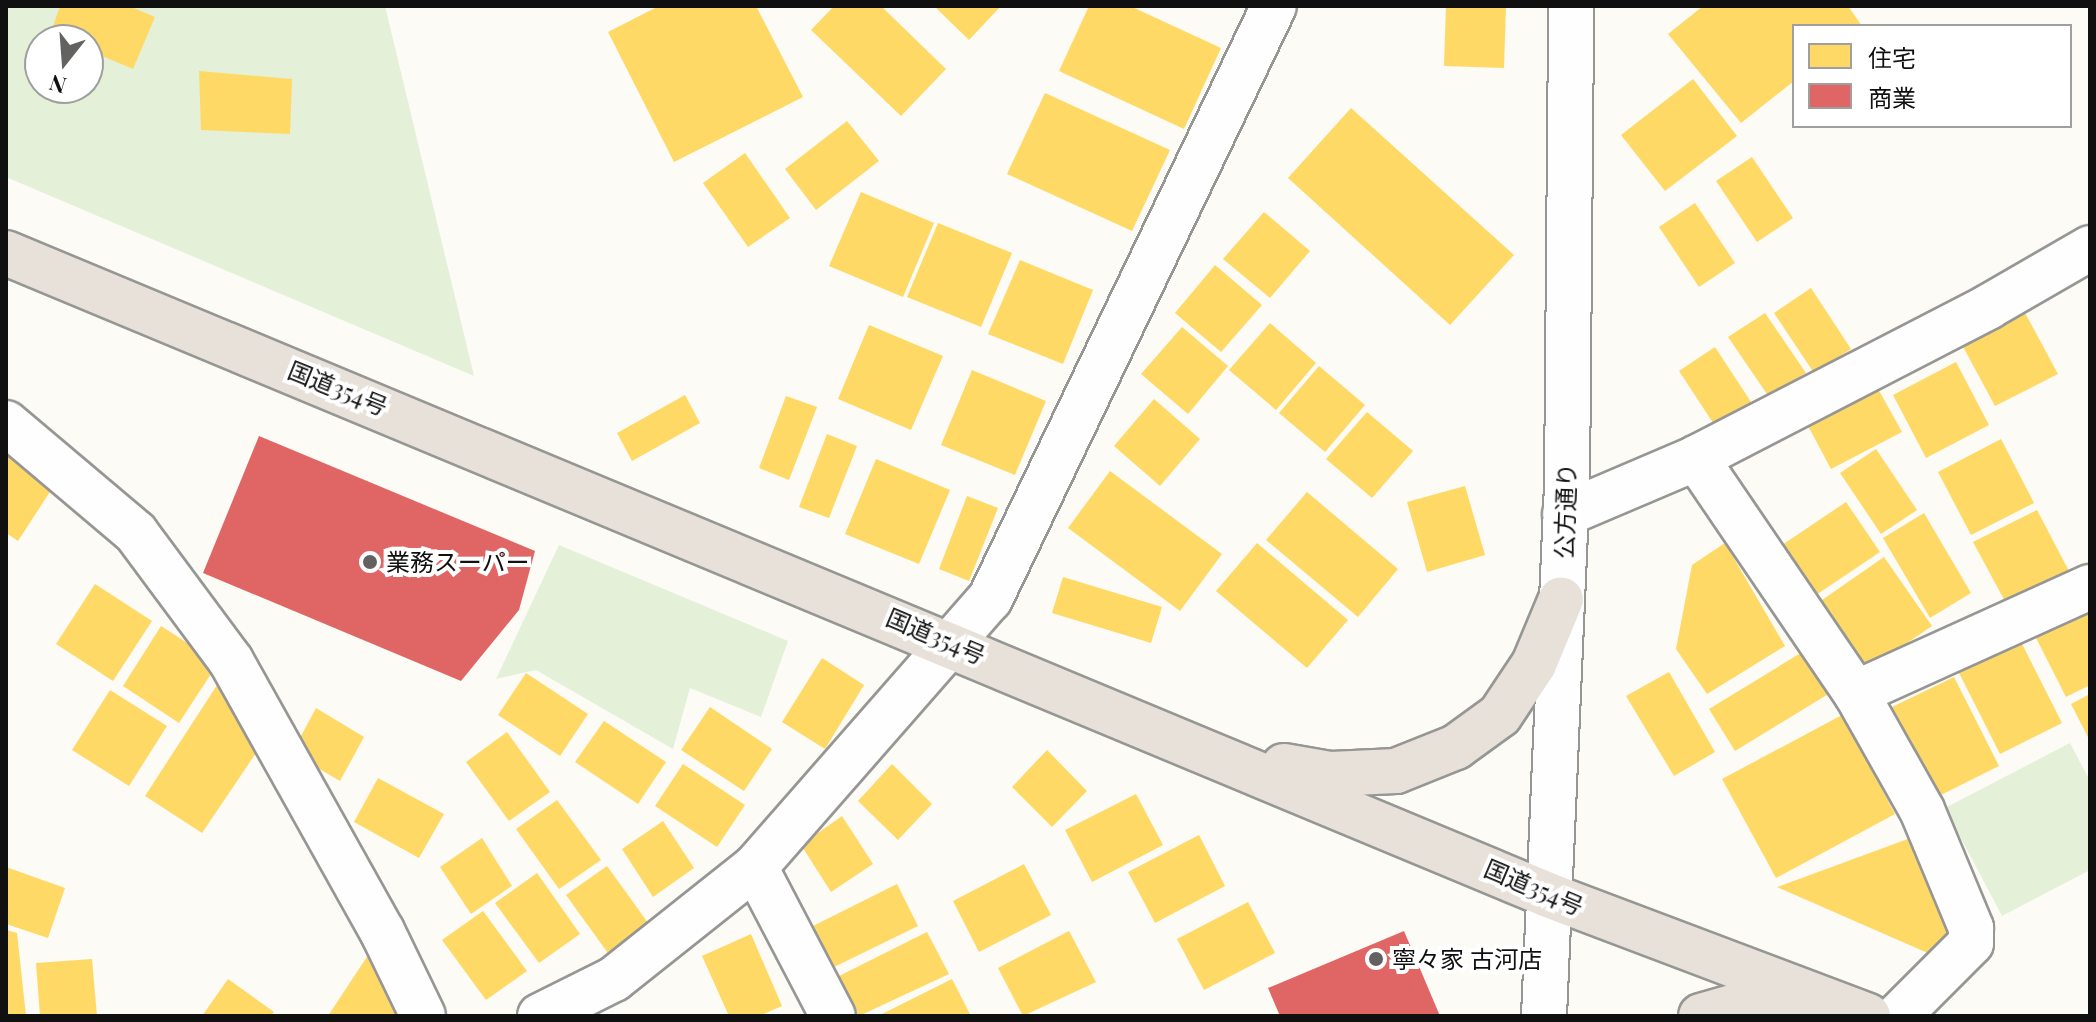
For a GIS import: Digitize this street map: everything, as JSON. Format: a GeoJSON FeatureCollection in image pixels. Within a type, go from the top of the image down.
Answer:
{"type":"FeatureCollection","features":[{"type":"Feature","properties":{"kind":"highway","name":"国道354号"},"geometry":{"type":"LineString","coordinates":[[6,253],[951,642],[1548,895],[1852,1010]]}},
{"type":"Feature","properties":{"kind":"highway"},"geometry":{"type":"LineString","coordinates":[[1215,754],[1331,774],[1396,771],[1456,747],[1500,715],[1534,664],[1561,599]]}},
{"type":"Feature","properties":{"kind":"highway"},"geometry":{"type":"LineString","coordinates":[[1701,1016],[1739,1005],[1852,1010]]}},
{"type":"Feature","properties":{"kind":"street"},"geometry":{"type":"LineString","coordinates":[[540,1016],[614,979],[755,867],[990,599],[1274,6]]}},
{"type":"Feature","properties":{"kind":"street","name":"公方通り"},"geometry":{"type":"LineString","coordinates":[[1544,1016],[1565,514],[1571,6]]}},
{"type":"Feature","properties":{"kind":"street"},"geometry":{"type":"LineString","coordinates":[[1565,514],[1696,458],[1988,307],[2090,248]]}},
{"type":"Feature","properties":{"kind":"street"},"geometry":{"type":"LineString","coordinates":[[6,423],[136,533],[231,661],[382,931],[423,1016]]}},
{"type":"Feature","properties":{"kind":"street"},"geometry":{"type":"LineString","coordinates":[[1696,458],[1856,693],[1922,810],[1971,928],[1971,943],[1898,1016]]}},
{"type":"Feature","properties":{"kind":"street"},"geometry":{"type":"LineString","coordinates":[[1856,693],[2090,587]]}},
{"type":"Feature","properties":{"kind":"street"},"geometry":{"type":"LineString","coordinates":[[755,867],[833,1016]]}},
{"type":"Feature","properties":{"kind":"green space"},"geometry":{"type":"Polygon","coordinates":[[[6,6],[385,6],[474,376],[6,177],[6,6]]]}},
{"type":"Feature","properties":{"kind":"green space"},"geometry":{"type":"Polygon","coordinates":[[[559,545],[788,641],[761,717],[690,688],[673,749],[536,670],[496,679],[559,545]]]}},
{"type":"Feature","properties":{"kind":"green space"},"geometry":{"type":"Polygon","coordinates":[[[2070,743],[2090,781],[2090,870],[2002,916],[1945,808],[2070,743]]]}},
{"type":"Feature","properties":{"kind":"building: 住宅"},"geometry":{"type":"Polygon","coordinates":[[[60,6],[129,6],[155,17],[133,69],[104,57],[104,24],[54,24],[60,6]]]}},
{"type":"Feature","properties":{"kind":"building: 住宅"},"geometry":{"type":"Polygon","coordinates":[[[659,6],[756,6],[803,97],[674,162],[608,32],[659,6]]]}},
{"type":"Feature","properties":{"kind":"building: 住宅"},"geometry":{"type":"Polygon","coordinates":[[[834,6],[881,6],[946,69],[901,116],[811,30],[834,6]]]}},
{"type":"Feature","properties":{"kind":"building: 住宅"},"geometry":{"type":"Polygon","coordinates":[[[934,6],[1001,6],[969,40],[934,6]]]}},
{"type":"Feature","properties":{"kind":"building: 住宅"},"geometry":{"type":"Polygon","coordinates":[[[1089,6],[1130,6],[1221,48],[1184,129],[1059,71],[1089,6]]]}},
{"type":"Feature","properties":{"kind":"building: 住宅"},"geometry":{"type":"Polygon","coordinates":[[[1446,6],[1506,6],[1504,68],[1444,66],[1446,6]]]}},
{"type":"Feature","properties":{"kind":"building: 住宅"},"geometry":{"type":"Polygon","coordinates":[[[1703,6],[1848,6],[1861,24],[1792,24],[1792,83],[1741,123],[1668,34],[1703,6]]]}},
{"type":"Feature","properties":{"kind":"building: 住宅"},"geometry":{"type":"Polygon","coordinates":[[[199,71],[292,79],[290,134],[201,130],[199,71]]]}},
{"type":"Feature","properties":{"kind":"building: 住宅"},"geometry":{"type":"Polygon","coordinates":[[[1693,79],[1737,136],[1665,191],[1621,135],[1693,79]]]}},
{"type":"Feature","properties":{"kind":"building: 住宅"},"geometry":{"type":"Polygon","coordinates":[[[1045,93],[1170,150],[1132,231],[1007,174],[1045,93]]]}},
{"type":"Feature","properties":{"kind":"building: 住宅"},"geometry":{"type":"Polygon","coordinates":[[[1351,108],[1514,255],[1450,325],[1288,178],[1351,108]]]}},
{"type":"Feature","properties":{"kind":"building: 住宅"},"geometry":{"type":"Polygon","coordinates":[[[847,121],[879,161],[816,210],[785,169],[847,121]]]}},
{"type":"Feature","properties":{"kind":"building: 住宅"},"geometry":{"type":"Polygon","coordinates":[[[745,153],[790,218],[748,247],[703,183],[745,153]]]}},
{"type":"Feature","properties":{"kind":"building: 住宅"},"geometry":{"type":"Polygon","coordinates":[[[1752,157],[1793,218],[1757,242],[1716,181],[1752,157]]]}},
{"type":"Feature","properties":{"kind":"building: 住宅"},"geometry":{"type":"Polygon","coordinates":[[[861,192],[934,223],[903,297],[829,266],[861,192]]]}},
{"type":"Feature","properties":{"kind":"building: 住宅"},"geometry":{"type":"Polygon","coordinates":[[[1695,203],[1735,263],[1699,287],[1659,227],[1695,203]]]}},
{"type":"Feature","properties":{"kind":"building: 住宅"},"geometry":{"type":"Polygon","coordinates":[[[1264,212],[1310,251],[1270,298],[1223,259],[1264,212]]]}},
{"type":"Feature","properties":{"kind":"building: 住宅"},"geometry":{"type":"Polygon","coordinates":[[[938,223],[1012,253],[981,327],[907,297],[938,223]]]}},
{"type":"Feature","properties":{"kind":"building: 住宅"},"geometry":{"type":"Polygon","coordinates":[[[1020,260],[1093,290],[1063,364],[988,334],[1020,260]]]}},
{"type":"Feature","properties":{"kind":"building: 住宅"},"geometry":{"type":"Polygon","coordinates":[[[1215,265],[1262,305],[1221,352],[1175,313],[1215,265]]]}},
{"type":"Feature","properties":{"kind":"building: 住宅"},"geometry":{"type":"Polygon","coordinates":[[[1811,288],[1851,349],[1814,373],[1774,313],[1811,288]]]}},
{"type":"Feature","properties":{"kind":"building: 住宅"},"geometry":{"type":"Polygon","coordinates":[[[2024,311],[2058,374],[1995,406],[1961,343],[2024,311]]]}},
{"type":"Feature","properties":{"kind":"building: 住宅"},"geometry":{"type":"Polygon","coordinates":[[[1765,313],[1806,373],[1769,397],[1728,337],[1765,313]]]}},
{"type":"Feature","properties":{"kind":"building: 住宅"},"geometry":{"type":"Polygon","coordinates":[[[1270,323],[1316,363],[1276,410],[1229,370],[1270,323]]]}},
{"type":"Feature","properties":{"kind":"building: 住宅"},"geometry":{"type":"Polygon","coordinates":[[[869,325],[943,356],[911,430],[838,399],[869,325]]]}},
{"type":"Feature","properties":{"kind":"building: 住宅"},"geometry":{"type":"Polygon","coordinates":[[[1182,327],[1228,366],[1188,414],[1141,374],[1182,327]]]}},
{"type":"Feature","properties":{"kind":"building: 住宅"},"geometry":{"type":"Polygon","coordinates":[[[1715,347],[1755,408],[1719,432],[1679,371],[1715,347]]]}},
{"type":"Feature","properties":{"kind":"building: 住宅"},"geometry":{"type":"Polygon","coordinates":[[[1956,362],[1989,425],[1926,458],[1893,395],[1956,362]]]}},
{"type":"Feature","properties":{"kind":"building: 住宅"},"geometry":{"type":"Polygon","coordinates":[[[1319,366],[1365,405],[1325,452],[1279,413],[1319,366]]]}},
{"type":"Feature","properties":{"kind":"building: 住宅"},"geometry":{"type":"Polygon","coordinates":[[[972,370],[1046,401],[1015,475],[941,445],[972,370]]]}},
{"type":"Feature","properties":{"kind":"building: 住宅"},"geometry":{"type":"Polygon","coordinates":[[[1877,387],[1902,432],[1831,469],[1807,424],[1877,387]]]}},
{"type":"Feature","properties":{"kind":"building: 住宅"},"geometry":{"type":"Polygon","coordinates":[[[685,395],[700,423],[632,461],[617,433],[685,395]]]}},
{"type":"Feature","properties":{"kind":"building: 住宅"},"geometry":{"type":"Polygon","coordinates":[[[786,396],[817,407],[789,480],[759,468],[786,396]]]}},
{"type":"Feature","properties":{"kind":"building: 住宅"},"geometry":{"type":"Polygon","coordinates":[[[1154,399],[1200,439],[1160,486],[1114,446],[1154,399]]]}},
{"type":"Feature","properties":{"kind":"building: 住宅"},"geometry":{"type":"Polygon","coordinates":[[[1367,412],[1413,451],[1372,498],[1326,459],[1367,412]]]}},
{"type":"Feature","properties":{"kind":"building: 住宅"},"geometry":{"type":"Polygon","coordinates":[[[827,434],[857,446],[829,518],[799,507],[827,434]]]}},
{"type":"Feature","properties":{"kind":"building: 住宅"},"geometry":{"type":"Polygon","coordinates":[[[2001,439],[2034,503],[1971,535],[1938,472],[2001,439]]]}},
{"type":"Feature","properties":{"kind":"building: 住宅"},"geometry":{"type":"Polygon","coordinates":[[[6,449],[57,481],[18,541],[6,533],[6,449]]]}},
{"type":"Feature","properties":{"kind":"building: 住宅"},"geometry":{"type":"Polygon","coordinates":[[[1876,449],[1917,510],[1881,534],[1840,473],[1876,449]]]}},
{"type":"Feature","properties":{"kind":"building: 住宅"},"geometry":{"type":"Polygon","coordinates":[[[876,459],[950,490],[919,564],[845,534],[876,459]]]}},
{"type":"Feature","properties":{"kind":"building: 住宅"},"geometry":{"type":"Polygon","coordinates":[[[1110,471],[1222,554],[1180,611],[1068,528],[1110,471]]]}},
{"type":"Feature","properties":{"kind":"building: 住宅"},"geometry":{"type":"Polygon","coordinates":[[[1465,486],[1485,555],[1427,572],[1407,502],[1465,486]]]}},
{"type":"Feature","properties":{"kind":"building: 住宅"},"geometry":{"type":"Polygon","coordinates":[[[1307,492],[1398,569],[1358,617],[1266,540],[1307,492]]]}},
{"type":"Feature","properties":{"kind":"building: 住宅"},"geometry":{"type":"Polygon","coordinates":[[[967,496],[998,508],[969,581],[939,569],[967,496]]]}},
{"type":"Feature","properties":{"kind":"building: 住宅"},"geometry":{"type":"Polygon","coordinates":[[[1846,502],[1880,552],[1807,601],[1773,551],[1846,502]]]}},
{"type":"Feature","properties":{"kind":"building: 住宅"},"geometry":{"type":"Polygon","coordinates":[[[2037,510],[2070,573],[2007,605],[1973,542],[2037,510]]]}},
{"type":"Feature","properties":{"kind":"building: 住宅"},"geometry":{"type":"Polygon","coordinates":[[[1924,513],[1971,593],[1930,618],[1883,538],[1924,513]]]}},
{"type":"Feature","properties":{"kind":"building: 住宅"},"geometry":{"type":"Polygon","coordinates":[[[1257,543],[1348,620],[1307,668],[1216,591],[1257,543]]]}},
{"type":"Feature","properties":{"kind":"building: 住宅"},"geometry":{"type":"Polygon","coordinates":[[[1725,543],[1785,646],[1707,694],[1676,649],[1692,565],[1725,543]]]}},
{"type":"Feature","properties":{"kind":"building: 住宅"},"geometry":{"type":"Polygon","coordinates":[[[1884,557],[1932,626],[1860,675],[1812,607],[1884,557]]]}},
{"type":"Feature","properties":{"kind":"building: 住宅"},"geometry":{"type":"Polygon","coordinates":[[[1063,577],[1162,607],[1151,643],[1052,613],[1063,577]]]}},
{"type":"Feature","properties":{"kind":"building: 住宅"},"geometry":{"type":"Polygon","coordinates":[[[95,584],[152,621],[113,681],[56,644],[95,584]]]}},
{"type":"Feature","properties":{"kind":"building: 住宅"},"geometry":{"type":"Polygon","coordinates":[[[2090,605],[2090,685],[2066,697],[2034,634],[2090,605]]]}},
{"type":"Feature","properties":{"kind":"building: 住宅"},"geometry":{"type":"Polygon","coordinates":[[[161,626],[218,663],[179,723],[123,686],[161,626]]]}},
{"type":"Feature","properties":{"kind":"building: 住宅"},"geometry":{"type":"Polygon","coordinates":[[[2017,634],[2062,723],[2000,754],[1955,665],[2017,634]]]}},
{"type":"Feature","properties":{"kind":"building: 住宅"},"geometry":{"type":"Polygon","coordinates":[[[1804,651],[1830,693],[1735,751],[1709,709],[1804,651]]]}},
{"type":"Feature","properties":{"kind":"building: 住宅"},"geometry":{"type":"Polygon","coordinates":[[[822,658],[864,685],[825,749],[782,722],[822,658]]]}},
{"type":"Feature","properties":{"kind":"building: 住宅"},"geometry":{"type":"Polygon","coordinates":[[[1669,672],[1715,752],[1674,776],[1626,696],[1669,672]]]}},
{"type":"Feature","properties":{"kind":"building: 住宅"},"geometry":{"type":"Polygon","coordinates":[[[526,673],[588,714],[560,756],[498,715],[526,673]]]}},
{"type":"Feature","properties":{"kind":"building: 住宅"},"geometry":{"type":"Polygon","coordinates":[[[1954,677],[1999,766],[1937,797],[1892,707],[1954,677]]]}},
{"type":"Feature","properties":{"kind":"building: 住宅"},"geometry":{"type":"Polygon","coordinates":[[[221,679],[256,753],[202,833],[145,796],[221,679]]]}},
{"type":"Feature","properties":{"kind":"building: 住宅"},"geometry":{"type":"Polygon","coordinates":[[[110,690],[167,726],[129,786],[72,750],[110,690]]]}},
{"type":"Feature","properties":{"kind":"building: 住宅"},"geometry":{"type":"Polygon","coordinates":[[[2090,694],[2090,741],[2071,704],[2090,694]]]}},
{"type":"Feature","properties":{"kind":"building: 住宅"},"geometry":{"type":"Polygon","coordinates":[[[710,707],[772,749],[744,791],[681,750],[710,707]]]}},
{"type":"Feature","properties":{"kind":"building: 住宅"},"geometry":{"type":"Polygon","coordinates":[[[316,708],[364,737],[340,781],[292,753],[316,708]]]}},
{"type":"Feature","properties":{"kind":"building: 住宅"},"geometry":{"type":"Polygon","coordinates":[[[1842,715],[1895,814],[1776,878],[1722,779],[1842,715]]]}},
{"type":"Feature","properties":{"kind":"building: 住宅"},"geometry":{"type":"Polygon","coordinates":[[[604,721],[666,762],[638,804],[575,762],[604,721]]]}},
{"type":"Feature","properties":{"kind":"building: 住宅"},"geometry":{"type":"Polygon","coordinates":[[[507,732],[550,792],[509,821],[466,762],[507,732]]]}},
{"type":"Feature","properties":{"kind":"building: 住宅"},"geometry":{"type":"Polygon","coordinates":[[[1047,750],[1087,791],[1052,827],[1012,787],[1047,750]]]}},
{"type":"Feature","properties":{"kind":"building: 住宅"},"geometry":{"type":"Polygon","coordinates":[[[683,764],[745,805],[717,847],[655,806],[683,764]]]}},
{"type":"Feature","properties":{"kind":"building: 住宅"},"geometry":{"type":"Polygon","coordinates":[[[892,764],[932,804],[898,840],[858,801],[892,764]]]}},
{"type":"Feature","properties":{"kind":"building: 住宅"},"geometry":{"type":"Polygon","coordinates":[[[378,778],[444,814],[419,858],[354,822],[378,778]]]}},
{"type":"Feature","properties":{"kind":"building: 住宅"},"geometry":{"type":"Polygon","coordinates":[[[1136,794],[1163,845],[1092,882],[1065,830],[1136,794]]]}},
{"type":"Feature","properties":{"kind":"building: 住宅"},"geometry":{"type":"Polygon","coordinates":[[[557,800],[601,860],[559,889],[516,829],[557,800]]]}},
{"type":"Feature","properties":{"kind":"building: 住宅"},"geometry":{"type":"Polygon","coordinates":[[[842,816],[873,864],[831,892],[801,845],[842,816]]]}},
{"type":"Feature","properties":{"kind":"building: 住宅"},"geometry":{"type":"Polygon","coordinates":[[[663,821],[694,868],[653,897],[622,849],[663,821]]]}},
{"type":"Feature","properties":{"kind":"building: 住宅"},"geometry":{"type":"Polygon","coordinates":[[[1199,835],[1225,886],[1155,923],[1128,872],[1199,835]]]}},
{"type":"Feature","properties":{"kind":"building: 住宅"},"geometry":{"type":"Polygon","coordinates":[[[1916,836],[1952,935],[1930,954],[1777,887],[1916,836]]]}},
{"type":"Feature","properties":{"kind":"building: 住宅"},"geometry":{"type":"Polygon","coordinates":[[[482,838],[512,886],[471,914],[440,867],[482,838]]]}},
{"type":"Feature","properties":{"kind":"building: 住宅"},"geometry":{"type":"Polygon","coordinates":[[[1024,864],[1051,915],[979,952],[953,901],[1024,864]]]}},
{"type":"Feature","properties":{"kind":"building: 住宅"},"geometry":{"type":"Polygon","coordinates":[[[607,866],[651,927],[610,956],[566,895],[607,866]]]}},
{"type":"Feature","properties":{"kind":"building: 住宅"},"geometry":{"type":"Polygon","coordinates":[[[6,867],[65,888],[48,938],[6,924],[6,867]]]}},
{"type":"Feature","properties":{"kind":"building: 住宅"},"geometry":{"type":"Polygon","coordinates":[[[537,873],[580,934],[539,963],[495,903],[537,873]]]}},
{"type":"Feature","properties":{"kind":"building: 住宅"},"geometry":{"type":"Polygon","coordinates":[[[897,884],[918,926],[830,969],[809,928],[897,884]]]}},
{"type":"Feature","properties":{"kind":"building: 住宅"},"geometry":{"type":"Polygon","coordinates":[[[1248,902],[1275,953],[1204,990],[1177,939],[1248,902]]]}},
{"type":"Feature","properties":{"kind":"building: 住宅"},"geometry":{"type":"Polygon","coordinates":[[[483,911],[527,971],[486,1000],[442,940],[483,911]]]}},
{"type":"Feature","properties":{"kind":"building: 住宅"},"geometry":{"type":"Polygon","coordinates":[[[6,930],[17,933],[26,1016],[6,1016],[6,930]]]}},
{"type":"Feature","properties":{"kind":"building: 住宅"},"geometry":{"type":"Polygon","coordinates":[[[1069,931],[1096,982],[1023,1016],[998,968],[1069,931]]]}},
{"type":"Feature","properties":{"kind":"building: 住宅"},"geometry":{"type":"Polygon","coordinates":[[[927,932],[949,974],[859,1016],[839,976],[927,932]]]}},
{"type":"Feature","properties":{"kind":"building: 住宅"},"geometry":{"type":"Polygon","coordinates":[[[751,934],[782,1006],[759,1016],[729,1016],[702,956],[751,934]]]}},
{"type":"Feature","properties":{"kind":"building: 住宅"},"geometry":{"type":"Polygon","coordinates":[[[376,943],[399,1016],[328,1016],[376,943]]]}},
{"type":"Feature","properties":{"kind":"building: 住宅"},"geometry":{"type":"Polygon","coordinates":[[[92,959],[97,1016],[40,1016],[36,963],[92,959]]]}},
{"type":"Feature","properties":{"kind":"building: 住宅"},"geometry":{"type":"Polygon","coordinates":[[[228,979],[274,1012],[271,1016],[202,1016],[228,979]]]}},
{"type":"Feature","properties":{"kind":"building: 住宅"},"geometry":{"type":"Polygon","coordinates":[[[952,979],[971,1016],[878,1016],[952,979]]]}},
{"type":"Feature","properties":{"kind":"building: 商業","name":"業務スーパー"},"geometry":{"type":"Polygon","coordinates":[[[259,436],[535,551],[519,610],[461,681],[203,573],[259,436]]]}},
{"type":"Feature","properties":{"kind":"building: 商業","name":"寧々家 古河店"},"geometry":{"type":"Polygon","coordinates":[[[1404,931],[1440,1016],[1280,1016],[1268,988],[1404,931]]]}},
{"type":"Feature","properties":{"kind":"place","name":"業務スーパー"},"geometry":{"type":"Point","coordinates":[370,562]}},
{"type":"Feature","properties":{"kind":"place","name":"寧々家 古河店"},"geometry":{"type":"Point","coordinates":[1376,959]}}]}
